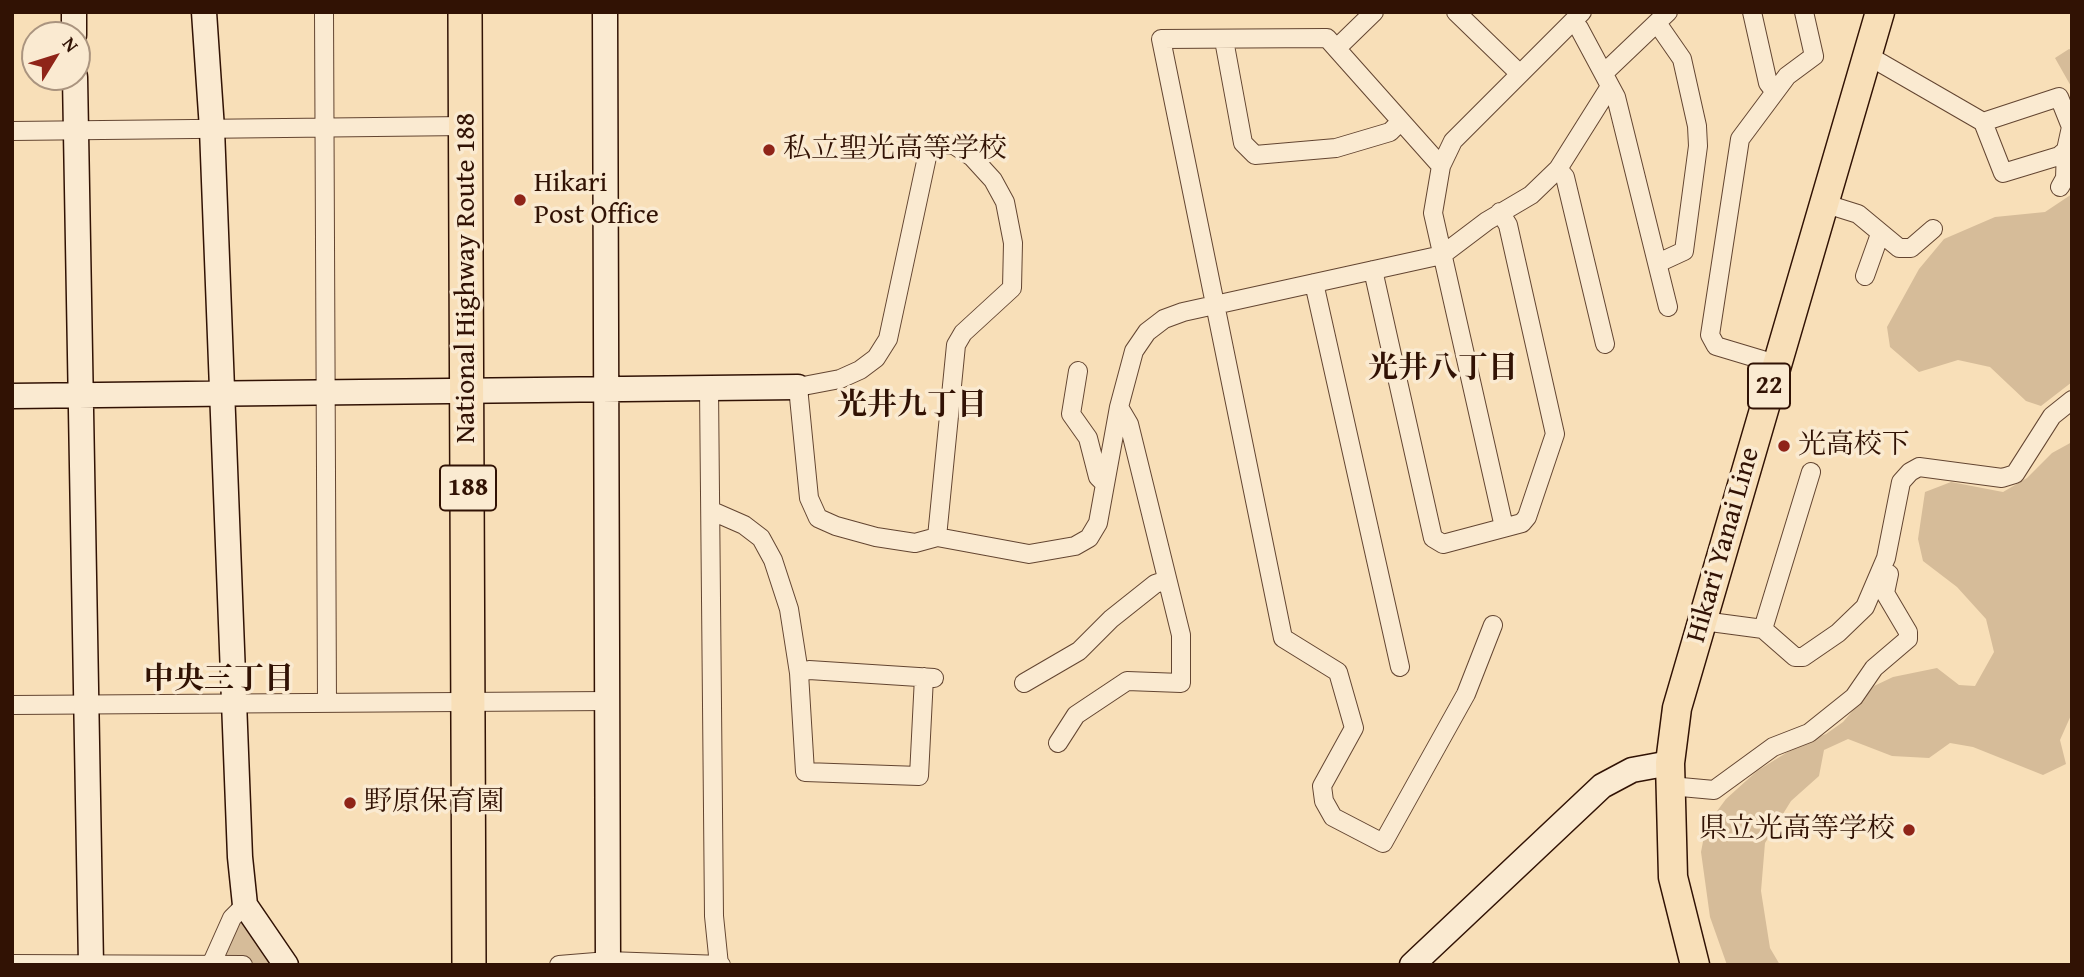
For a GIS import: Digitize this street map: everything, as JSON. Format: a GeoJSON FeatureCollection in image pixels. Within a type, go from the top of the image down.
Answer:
{"type":"FeatureCollection","features":[{"type":"Feature","properties":{"kind":"highway","name":"National Highway Route 188"},"geometry":{"type":"LineString","coordinates":[[464,12],[469,965]]}},
{"type":"Feature","properties":{"kind":"main road","name":"Hikari Yanai Line"},"geometry":{"type":"LineString","coordinates":[[1695,965],[1672,877],[1670,775],[1677,708],[1880,12]]}},
{"type":"Feature","properties":{"kind":"street"},"geometry":{"type":"LineString","coordinates":[[204,12],[212,129],[240,857],[245,905],[286,965]]}},
{"type":"Feature","properties":{"kind":"street"},"geometry":{"type":"LineString","coordinates":[[324,12],[327,703]]}},
{"type":"Feature","properties":{"kind":"street"},"geometry":{"type":"LineString","coordinates":[[605,12],[608,963]]}},
{"type":"Feature","properties":{"kind":"street"},"geometry":{"type":"LineString","coordinates":[[1338,47],[1374,12]]}},
{"type":"Feature","properties":{"kind":"street"},"geometry":{"type":"LineString","coordinates":[[1456,12],[1520,74]]}},
{"type":"Feature","properties":{"kind":"street"},"geometry":{"type":"LineString","coordinates":[[1752,12],[1768,83],[1775,92]]}},
{"type":"Feature","properties":{"kind":"street"},"geometry":{"type":"LineString","coordinates":[[1776,364],[1716,346],[1710,335],[1740,139],[1787,76],[1814,56],[1804,12]]}},
{"type":"Feature","properties":{"kind":"street"},"geometry":{"type":"LineString","coordinates":[[1504,527],[1433,213],[1441,166],[1453,141],[1578,17]]}},
{"type":"Feature","properties":{"kind":"street"},"geometry":{"type":"LineString","coordinates":[[1578,17],[1580,28],[1616,97],[1668,307]]}},
{"type":"Feature","properties":{"kind":"street"},"geometry":{"type":"LineString","coordinates":[[798,387],[809,498],[818,518],[836,526],[915,543],[937,537],[1029,554],[1075,546],[1089,538],[1098,523],[1119,408],[1134,351],[1147,332],[1164,319],[1214,305],[1442,256],[1500,212],[1531,195],[1558,169],[1606,80],[1663,18],[1682,59],[1697,126],[1698,146],[1684,251],[1658,262]]}},
{"type":"Feature","properties":{"kind":"street"},"geometry":{"type":"LineString","coordinates":[[1441,166],[1338,47],[1326,38],[1161,39],[1283,638],[1338,672],[1354,728],[1322,786],[1324,801],[1333,817],[1383,843],[1466,694],[1493,625]]}},
{"type":"Feature","properties":{"kind":"street"},"geometry":{"type":"LineString","coordinates":[[1224,40],[1243,143],[1255,155],[1336,148],[1390,132],[1401,121]]}},
{"type":"Feature","properties":{"kind":"street"},"geometry":{"type":"LineString","coordinates":[[1867,55],[1983,122],[2003,173],[2059,156],[2066,150]]}},
{"type":"Feature","properties":{"kind":"street"},"geometry":{"type":"LineString","coordinates":[[75,91],[90,964]]}},
{"type":"Feature","properties":{"kind":"street"},"geometry":{"type":"LineString","coordinates":[[1983,122],[2059,97],[2071,127],[2066,150],[2065,178],[2060,187]]}},
{"type":"Feature","properties":{"kind":"street"},"geometry":{"type":"LineString","coordinates":[[12,131],[466,126]]}},
{"type":"Feature","properties":{"kind":"street"},"geometry":{"type":"LineString","coordinates":[[12,396],[798,387],[840,379],[876,358],[888,339],[927,157],[937,144],[954,145],[972,157],[992,180],[1005,202],[1013,243],[1012,288],[963,333],[956,345],[937,537]]}},
{"type":"Feature","properties":{"kind":"street"},"geometry":{"type":"LineString","coordinates":[[1558,169],[1565,177],[1605,344]]}},
{"type":"Feature","properties":{"kind":"street"},"geometry":{"type":"LineString","coordinates":[[1823,203],[1858,214],[1899,248],[1911,248],[1933,229]]}},
{"type":"Feature","properties":{"kind":"street"},"geometry":{"type":"LineString","coordinates":[[1373,270],[1433,538],[1443,544],[1522,523],[1527,517],[1555,434],[1508,225],[1500,212]]}},
{"type":"Feature","properties":{"kind":"street"},"geometry":{"type":"LineString","coordinates":[[1865,276],[1880,234]]}},
{"type":"Feature","properties":{"kind":"street"},"geometry":{"type":"LineString","coordinates":[[1314,283],[1400,667]]}},
{"type":"Feature","properties":{"kind":"street"},"geometry":{"type":"LineString","coordinates":[[1077,371],[1072,414],[1088,438],[1098,477],[1104,483]]}},
{"type":"Feature","properties":{"kind":"street"},"geometry":{"type":"LineString","coordinates":[[559,965],[720,965],[714,916],[709,388]]}},
{"type":"Feature","properties":{"kind":"street"},"geometry":{"type":"LineString","coordinates":[[1703,621],[1763,629],[1795,657],[1803,657],[1838,633],[1865,607],[1886,558],[1901,482],[1910,472],[1919,467],[2002,478],[2015,474],[2052,416],[2072,400]]}},
{"type":"Feature","properties":{"kind":"street"},"geometry":{"type":"LineString","coordinates":[[1058,743],[1076,715],[1127,681],[1181,683],[1181,635],[1129,424],[1119,408]]}},
{"type":"Feature","properties":{"kind":"street"},"geometry":{"type":"LineString","coordinates":[[1763,629],[1811,472]]}},
{"type":"Feature","properties":{"kind":"street"},"geometry":{"type":"LineString","coordinates":[[712,510],[744,525],[761,538],[772,559],[789,609],[799,673],[806,772],[919,776],[929,678],[809,670],[799,673]]}},
{"type":"Feature","properties":{"kind":"street"},"geometry":{"type":"LineString","coordinates":[[1426,960],[1602,786],[1632,770],[1670,775],[1714,790],[1773,747],[1809,733],[1854,697],[1874,668],[1908,639],[1908,632],[1885,593],[1891,565],[1886,558]]}},
{"type":"Feature","properties":{"kind":"street"},"geometry":{"type":"LineString","coordinates":[[1024,683],[1079,651],[1146,591],[1167,580]]}},
{"type":"Feature","properties":{"kind":"street"},"geometry":{"type":"LineString","coordinates":[[12,705],[608,701]]}},
{"type":"Feature","properties":{"kind":"street"},"geometry":{"type":"LineString","coordinates":[[211,964],[232,918],[245,905]]}},
{"type":"Feature","properties":{"kind":"street"},"geometry":{"type":"LineString","coordinates":[[12,964],[243,965]]}},
{"type":"Feature","properties":{"kind":"shaded area"},"geometry":{"type":"Polygon","coordinates":[[[2069,49],[2072,50],[2072,88],[2055,58],[2069,49]]]}},
{"type":"Feature","properties":{"kind":"shaded area"},"geometry":{"type":"Polygon","coordinates":[[[2072,194],[2072,382],[2041,406],[2026,401],[1990,367],[1958,360],[1919,372],[1890,347],[1887,327],[1919,269],[1944,239],[1995,217],[2045,212],[2072,194]]]}},
{"type":"Feature","properties":{"kind":"shaded area"},"geometry":{"type":"Polygon","coordinates":[[[2072,442],[2072,713],[2060,740],[2066,764],[2043,775],[1973,747],[1950,743],[1929,758],[1892,756],[1848,739],[1824,750],[1819,776],[1791,801],[1765,843],[1761,891],[1770,948],[1780,965],[1727,965],[1710,917],[1701,852],[1706,826],[1726,799],[1757,771],[1843,722],[1874,686],[1893,677],[1937,668],[1959,685],[1975,686],[1994,652],[1986,619],[1957,587],[1923,561],[1918,539],[1925,492],[1951,482],[2003,492],[2027,478],[2052,453],[2072,442]]]}},
{"type":"Feature","properties":{"kind":"shaded area"},"geometry":{"type":"Polygon","coordinates":[[[244,911],[291,965],[219,965],[244,911]]]}},
{"type":"Feature","properties":{"kind":"place","name":"私立聖光高等学校"},"geometry":{"type":"Point","coordinates":[769,150]}},
{"type":"Feature","properties":{"kind":"place","name":"Hikari Post Office"},"geometry":{"type":"Point","coordinates":[520,200]}},
{"type":"Feature","properties":{"kind":"place","name":"光高校下"},"geometry":{"type":"Point","coordinates":[1784,446]}},
{"type":"Feature","properties":{"kind":"place","name":"野原保育園"},"geometry":{"type":"Point","coordinates":[350,803]}},
{"type":"Feature","properties":{"kind":"place","name":"県立光高等学校"},"geometry":{"type":"Point","coordinates":[1909,830]}},
{"type":"Feature","properties":{"kind":"district","name":"光井八丁目"},"geometry":{"type":"Point","coordinates":[1443,369]}},
{"type":"Feature","properties":{"kind":"district","name":"光井九丁目"},"geometry":{"type":"Point","coordinates":[912,406]}},
{"type":"Feature","properties":{"kind":"district","name":"中央三丁目"},"geometry":{"type":"Point","coordinates":[219,680]}}]}
